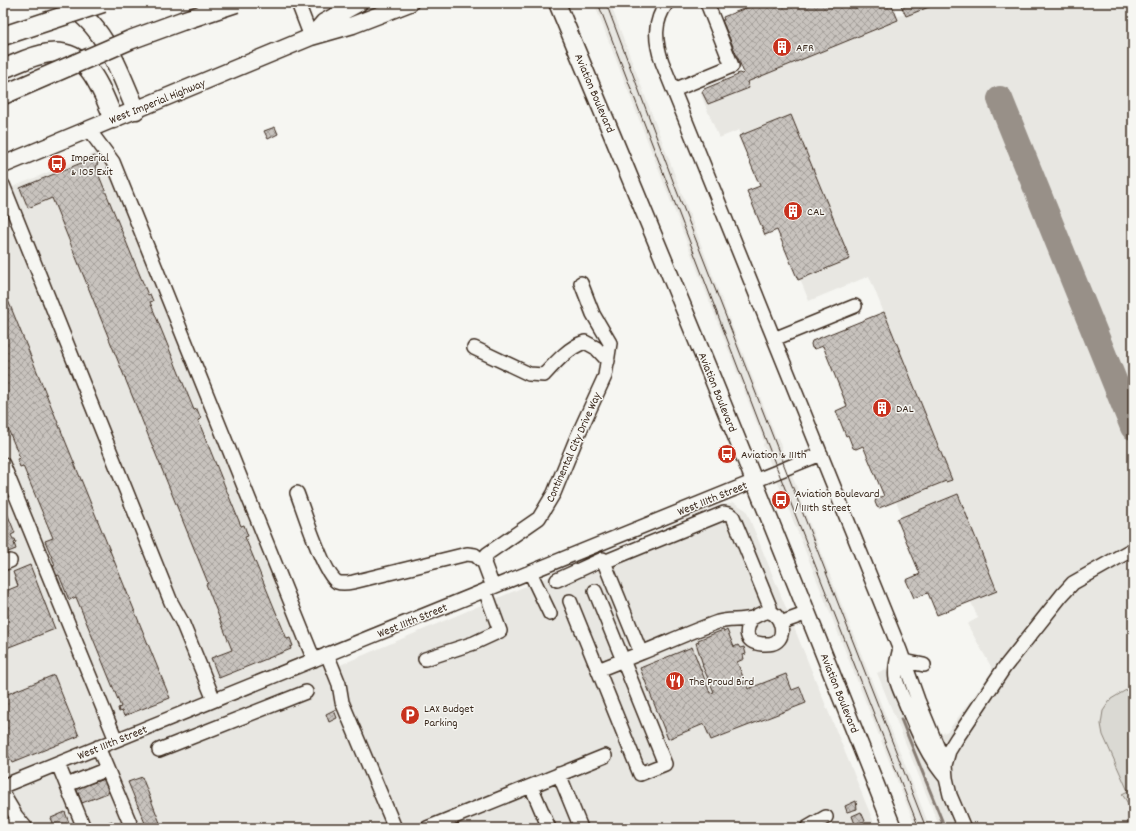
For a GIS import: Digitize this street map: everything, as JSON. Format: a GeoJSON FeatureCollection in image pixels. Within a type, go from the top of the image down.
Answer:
{"type":"FeatureCollection","features":[{"type":"Feature","properties":{"kind":"highway"},"geometry":{"type":"LineString","coordinates":[[65,3],[73,7],[92,25],[104,40],[136,110]]}},
{"type":"Feature","properties":{"kind":"highway"},"geometry":{"type":"LineString","coordinates":[[3,36],[103,3]]}},
{"type":"Feature","properties":{"kind":"highway"},"geometry":{"type":"LineString","coordinates":[[3,95],[130,40],[236,3]]}},
{"type":"Feature","properties":{"kind":"highway"},"geometry":{"type":"LineString","coordinates":[[3,69],[29,58],[49,53],[62,52],[75,56],[89,68],[98,83],[114,119]]}},
{"type":"Feature","properties":{"kind":"main road"},"geometry":{"type":"LineString","coordinates":[[353,25],[368,12],[386,3]]}},
{"type":"Feature","properties":{"kind":"main road","name":"West Imperial Highway"},"geometry":{"type":"LineString","coordinates":[[3,165],[312,37],[353,25],[410,3]]}},
{"type":"Feature","properties":{"kind":"main road","name":"Aviation Boulevard"},"geometry":{"type":"LineString","coordinates":[[557,3],[624,162],[754,480],[893,828]]}},
{"type":"Feature","properties":{"kind":"main road","name":"West Imperial Highway"},"geometry":{"type":"LineString","coordinates":[[312,37],[324,22],[357,4]]}},
{"type":"Feature","properties":{"kind":"street"},"geometry":{"type":"LineString","coordinates":[[298,3],[312,37]]}},
{"type":"Feature","properties":{"kind":"street"},"geometry":{"type":"LineString","coordinates":[[667,3],[659,17],[656,38],[662,62],[902,656],[924,717],[945,765],[950,795],[964,828]]}},
{"type":"Feature","properties":{"kind":"street"},"geometry":{"type":"LineString","coordinates":[[674,90],[732,66],[707,3]]}},
{"type":"Feature","properties":{"kind":"street"},"geometry":{"type":"LineString","coordinates":[[89,130],[113,162],[314,660]]}},
{"type":"Feature","properties":{"kind":"street"},"geometry":{"type":"LineString","coordinates":[[3,185],[168,595],[182,622],[214,700]]}},
{"type":"Feature","properties":{"kind":"street","name":"Continental City Drive Way"},"geometry":{"type":"LineString","coordinates":[[484,563],[487,554],[539,518],[554,493],[577,437],[605,376],[610,343],[593,314],[581,283]]}},
{"type":"Feature","properties":{"kind":"street"},"geometry":{"type":"LineString","coordinates":[[774,339],[855,306]]}},
{"type":"Feature","properties":{"kind":"street"},"geometry":{"type":"LineString","coordinates":[[474,348],[529,374],[544,376],[558,360],[578,344],[585,342],[596,348],[608,361]]}},
{"type":"Feature","properties":{"kind":"street","name":"West 111th Street"},"geometry":{"type":"LineString","coordinates":[[3,786],[821,454]]}},
{"type":"Feature","properties":{"kind":"street"},"geometry":{"type":"LineString","coordinates":[[3,464],[116,740]]}},
{"type":"Feature","properties":{"kind":"street"},"geometry":{"type":"LineString","coordinates":[[297,493],[321,556],[329,572],[338,582],[353,582],[467,554],[475,555],[484,563],[500,631],[474,643],[425,659]]}},
{"type":"Feature","properties":{"kind":"street"},"geometry":{"type":"LineString","coordinates":[[557,580],[603,560],[724,513],[733,517],[770,607],[770,612]]}},
{"type":"Feature","properties":{"kind":"street"},"geometry":{"type":"LineString","coordinates":[[597,545],[641,653]]}},
{"type":"Feature","properties":{"kind":"street"},"geometry":{"type":"LineString","coordinates":[[945,765],[949,751],[1004,668],[1062,595],[1074,583],[1133,548]]}},
{"type":"Feature","properties":{"kind":"street"},"geometry":{"type":"LineString","coordinates":[[530,572],[550,614]]}},
{"type":"Feature","properties":{"kind":"street"},"geometry":{"type":"LineString","coordinates":[[570,601],[640,774],[646,772],[665,764],[595,591]]}},
{"type":"Feature","properties":{"kind":"street"},"geometry":{"type":"LineString","coordinates":[[598,670],[718,622],[752,618],[764,612],[770,612],[778,618],[782,633],[780,638],[775,643],[754,643],[748,637],[747,632],[748,625],[752,618]]}},
{"type":"Feature","properties":{"kind":"street"},"geometry":{"type":"LineString","coordinates":[[780,623],[808,613]]}},
{"type":"Feature","properties":{"kind":"street"},"geometry":{"type":"LineString","coordinates":[[327,654],[339,684],[342,702],[395,828]]}},
{"type":"Feature","properties":{"kind":"street"},"geometry":{"type":"LineString","coordinates":[[902,656],[924,665]]}},
{"type":"Feature","properties":{"kind":"street"},"geometry":{"type":"LineString","coordinates":[[902,656],[896,664],[896,678],[928,753],[935,765],[946,778]]}},
{"type":"Feature","properties":{"kind":"street"},"geometry":{"type":"LineString","coordinates":[[159,750],[306,692]]}},
{"type":"Feature","properties":{"kind":"street"},"geometry":{"type":"LineString","coordinates":[[98,748],[132,828]]}},
{"type":"Feature","properties":{"kind":"street"},"geometry":{"type":"LineString","coordinates":[[427,828],[605,756]]}},
{"type":"Feature","properties":{"kind":"street"},"geometry":{"type":"LineString","coordinates":[[58,764],[84,828]]}},
{"type":"Feature","properties":{"kind":"street"},"geometry":{"type":"LineString","coordinates":[[67,785],[107,769]]}},
{"type":"Feature","properties":{"kind":"street"},"geometry":{"type":"LineString","coordinates":[[559,774],[582,828]]}},
{"type":"Feature","properties":{"kind":"street"},"geometry":{"type":"LineString","coordinates":[[531,786],[549,828]]}},
{"type":"Feature","properties":{"kind":"street"},"geometry":{"type":"LineString","coordinates":[[3,794],[23,824],[3,828]]}},
{"type":"Feature","properties":{"kind":"street"},"geometry":{"type":"LineString","coordinates":[[807,828],[826,817]]}},
{"type":"Feature","properties":{"kind":"shaded area"},"geometry":{"type":"Polygon","coordinates":[[[594,3],[610,3],[728,316],[776,437],[778,438],[800,496],[799,497],[930,828],[916,828],[763,445],[764,442],[594,3]]]}},
{"type":"Feature","properties":{"kind":"shaded area"},"geometry":{"type":"Polygon","coordinates":[[[931,3],[1133,3],[1133,828],[940,828],[877,673],[886,669],[916,739],[939,735],[948,731],[993,670],[967,624],[978,618],[970,600],[942,611],[894,496],[949,474],[869,276],[809,301],[739,130],[719,138],[701,95],[931,3]]]}},
{"type":"Feature","properties":{"kind":"shaded area"},"geometry":{"type":"Polygon","coordinates":[[[100,151],[117,152],[326,671],[545,578],[733,502],[746,510],[876,828],[3,828],[3,191],[100,151]]]}},
{"type":"Feature","properties":{"kind":"shaded area"},"geometry":{"type":"Polygon","coordinates":[[[1133,686],[1133,804],[1129,805],[1122,794],[1128,791],[1103,735],[1101,724],[1103,711],[1111,699],[1133,686]]]}},
{"type":"Feature","properties":{"kind":"building","name":"AFR"},"geometry":{"type":"Polygon","coordinates":[[[758,3],[891,3],[898,20],[747,82],[749,88],[708,104],[702,92],[704,89],[738,75],[737,74],[744,73],[722,20],[724,20],[723,17],[756,4],[757,6],[759,5],[758,3]]]}},
{"type":"Feature","properties":{"kind":"building"},"geometry":{"type":"Polygon","coordinates":[[[900,3],[939,3],[906,16],[900,3]]]}},
{"type":"Feature","properties":{"kind":"building","name":"CAL"},"geometry":{"type":"Polygon","coordinates":[[[791,115],[850,259],[798,280],[777,230],[765,235],[747,191],[760,186],[739,136],[791,115]]]}},
{"type":"Feature","properties":{"kind":"building"},"geometry":{"type":"Polygon","coordinates":[[[275,127],[278,134],[268,139],[264,131],[275,127]]]}},
{"type":"Feature","properties":{"kind":"building"},"geometry":{"type":"Polygon","coordinates":[[[95,156],[98,164],[95,166],[148,295],[150,294],[153,301],[150,302],[194,410],[197,409],[201,419],[198,420],[241,526],[244,525],[248,536],[245,537],[287,639],[290,638],[293,646],[290,647],[291,649],[219,678],[211,658],[232,650],[206,584],[208,583],[52,198],[28,208],[20,188],[95,156]]]}},
{"type":"Feature","properties":{"kind":"building"},"geometry":{"type":"Polygon","coordinates":[[[3,288],[170,698],[124,716],[122,711],[119,712],[118,708],[121,707],[76,597],[69,600],[59,575],[56,576],[53,566],[55,565],[45,541],[53,538],[23,466],[20,467],[17,459],[20,458],[3,417],[3,288]]]}},
{"type":"Feature","properties":{"kind":"building","name":"DAL"},"geometry":{"type":"Polygon","coordinates":[[[884,312],[952,480],[946,481],[879,508],[875,502],[876,499],[884,496],[863,446],[856,449],[853,448],[848,435],[846,436],[836,411],[847,406],[823,346],[815,349],[812,348],[811,344],[812,341],[884,312]]]}},
{"type":"Feature","properties":{"kind":"building"},"geometry":{"type":"Polygon","coordinates":[[[958,494],[997,591],[937,615],[928,593],[914,598],[906,580],[920,574],[897,519],[958,494]]]}},
{"type":"Feature","properties":{"kind":"building"},"geometry":{"type":"Polygon","coordinates":[[[3,503],[15,533],[11,535],[13,539],[15,539],[16,542],[14,543],[16,549],[3,554],[3,503]]]}},
{"type":"Feature","properties":{"kind":"building"},"geometry":{"type":"Polygon","coordinates":[[[30,565],[55,629],[4,649],[5,651],[3,652],[3,592],[18,586],[13,572],[30,565]]]}},
{"type":"Feature","properties":{"kind":"building","name":"The Proud Bird"},"geometry":{"type":"Polygon","coordinates":[[[723,630],[724,632],[727,630],[734,647],[738,645],[740,648],[744,647],[746,654],[743,655],[744,659],[737,662],[748,689],[786,674],[792,690],[800,687],[806,703],[711,740],[704,724],[668,739],[640,668],[692,647],[710,693],[714,692],[702,665],[696,643],[699,642],[698,640],[723,630]]]}},
{"type":"Feature","properties":{"kind":"building"},"geometry":{"type":"Polygon","coordinates":[[[54,675],[79,736],[12,763],[3,745],[3,693],[5,695],[54,675]]]}},
{"type":"Feature","properties":{"kind":"building"},"geometry":{"type":"Polygon","coordinates":[[[334,710],[337,718],[329,722],[326,714],[334,710]]]}},
{"type":"Feature","properties":{"kind":"building"},"geometry":{"type":"Polygon","coordinates":[[[142,777],[162,828],[147,828],[128,782],[142,777]]]}},
{"type":"Feature","properties":{"kind":"building"},"geometry":{"type":"Polygon","coordinates":[[[104,779],[110,792],[82,803],[76,788],[104,779]]]}},
{"type":"Feature","properties":{"kind":"building"},"geometry":{"type":"Polygon","coordinates":[[[856,801],[857,809],[847,812],[845,806],[856,801]]]}},
{"type":"Feature","properties":{"kind":"building"},"geometry":{"type":"Polygon","coordinates":[[[65,812],[71,828],[55,828],[51,818],[65,812]]]}},
{"type":"Feature","properties":{"kind":"building"},"geometry":{"type":"Polygon","coordinates":[[[861,812],[865,821],[855,824],[852,816],[861,812]]]}},
{"type":"Feature","properties":{"kind":"building"},"geometry":{"type":"Polygon","coordinates":[[[112,821],[115,828],[103,828],[102,825],[112,821]]]}},
{"type":"Feature","properties":{"kind":"waterway"},"geometry":{"type":"LineString","coordinates":[[901,719],[945,828]]}},
{"type":"Feature","properties":{"kind":"taxiway"},"geometry":{"type":"LineString","coordinates":[[1000,99],[1133,427]]}},
{"type":"Feature","properties":{"kind":"tram line"},"geometry":{"type":"LineString","coordinates":[[598,3],[767,443],[919,828]]}},
{"type":"Feature","properties":{"kind":"tram line"},"geometry":{"type":"LineString","coordinates":[[606,3],[676,189],[926,828]]}},
{"type":"Feature","properties":{"kind":"place","name":"AFR"},"geometry":{"type":"Point","coordinates":[782,47]}},
{"type":"Feature","properties":{"kind":"place","name":"Imperial & 105 Exit"},"geometry":{"type":"Point","coordinates":[57,164]}},
{"type":"Feature","properties":{"kind":"place","name":"CAL"},"geometry":{"type":"Point","coordinates":[793,211]}},
{"type":"Feature","properties":{"kind":"place","name":"DAL"},"geometry":{"type":"Point","coordinates":[882,408]}},
{"type":"Feature","properties":{"kind":"place","name":"Aviation & 111th"},"geometry":{"type":"Point","coordinates":[727,454]}},
{"type":"Feature","properties":{"kind":"place","name":"Aviation Boulevard / 111th Street"},"geometry":{"type":"Point","coordinates":[781,500]}},
{"type":"Feature","properties":{"kind":"place","name":"The Proud Bird"},"geometry":{"type":"Point","coordinates":[675,681]}},
{"type":"Feature","properties":{"kind":"place","name":"LAX Budget Parking"},"geometry":{"type":"Point","coordinates":[410,715]}}]}
